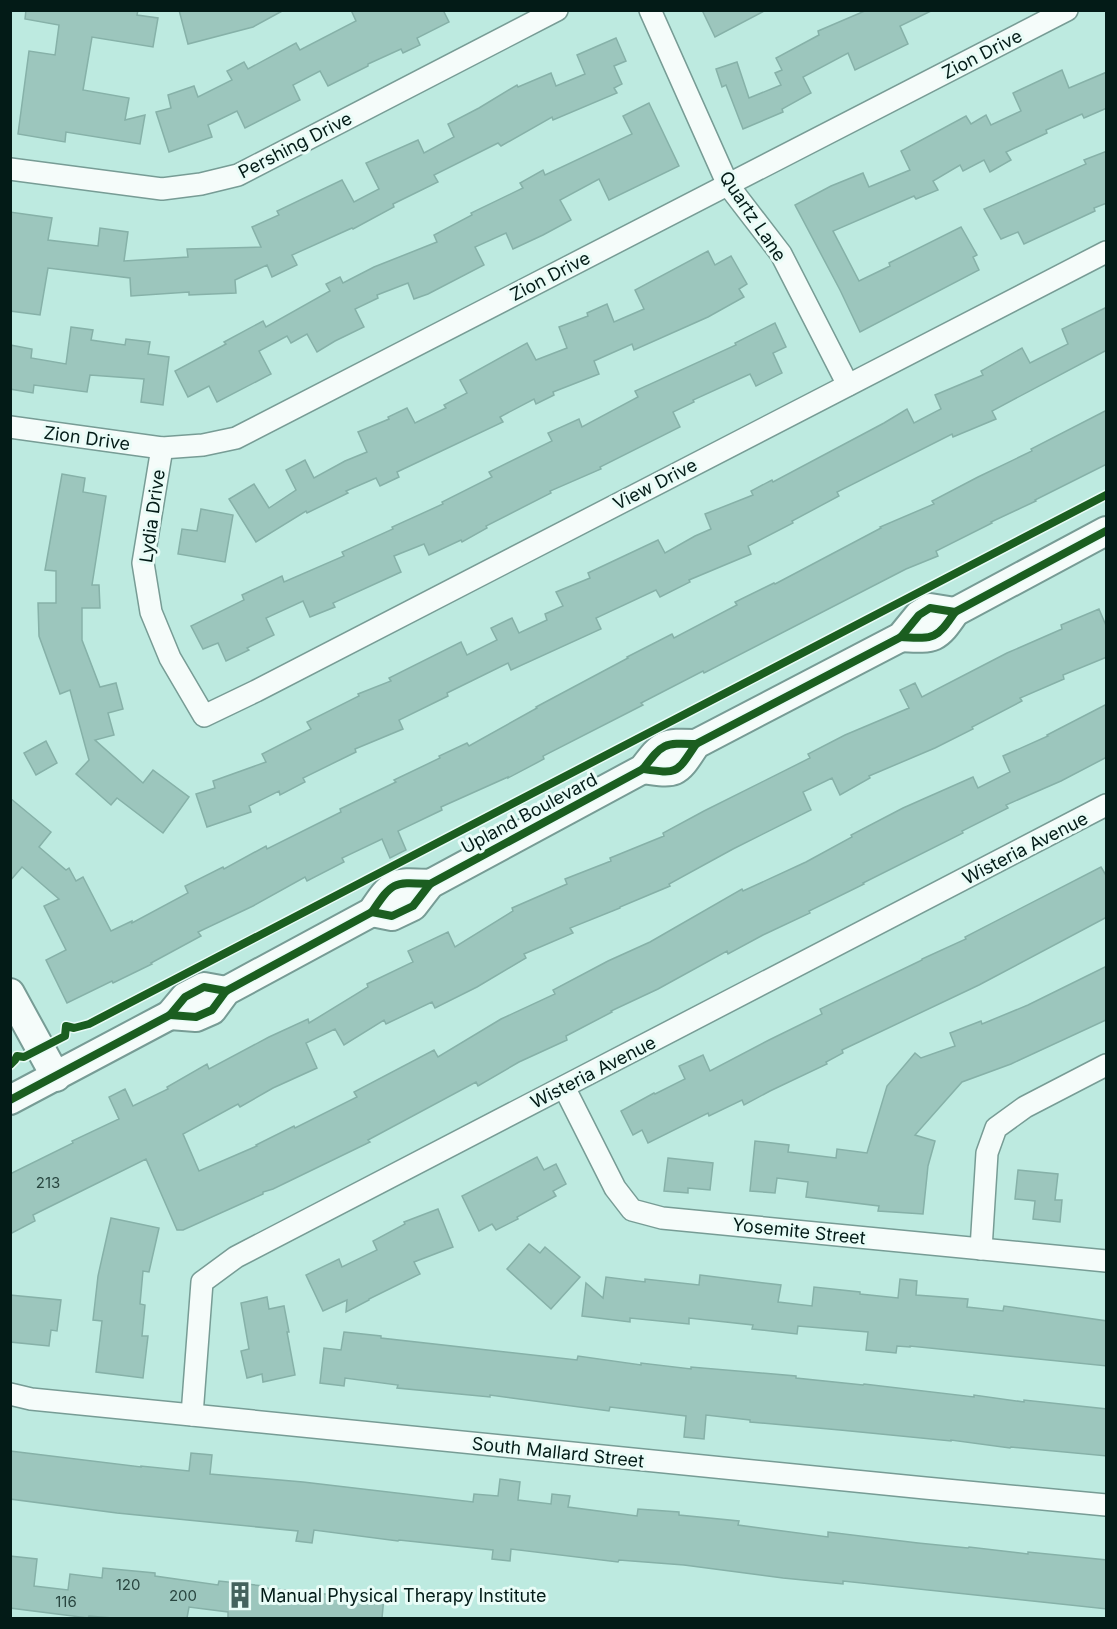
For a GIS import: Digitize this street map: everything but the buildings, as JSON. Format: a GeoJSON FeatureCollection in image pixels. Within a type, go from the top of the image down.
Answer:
{"type":"FeatureCollection","features":[{"type":"Feature","properties":{"kind":"street","name":"Pershing Drive"},"geometry":{"type":"LineString","coordinates":[[10,169],[162,189],[201,184],[238,175],[557,10]]}},
{"type":"Feature","properties":{"kind":"street","name":"Quartz Lane"},"geometry":{"type":"LineString","coordinates":[[650,10],[728,185],[781,254],[848,385]]}},
{"type":"Feature","properties":{"kind":"street","name":"Zion Drive"},"geometry":{"type":"LineString","coordinates":[[10,427],[162,448],[203,445],[236,438],[1067,10]]}},
{"type":"Feature","properties":{"kind":"street","name":"View Drive"},"geometry":{"type":"LineString","coordinates":[[204,716],[1107,252]]}},
{"type":"Feature","properties":{"kind":"street","name":"Lydia Drive"},"geometry":{"type":"LineString","coordinates":[[162,448],[143,562],[151,612],[170,658],[204,716]]}},
{"type":"Feature","properties":{"kind":"street","name":"Upland Boulevard"},"geometry":{"type":"LineString","coordinates":[[10,1100],[170,1015],[196,1017],[212,1010],[226,991],[372,912],[392,916],[413,906],[430,884],[643,769],[670,773],[682,766],[696,744],[901,637],[927,638],[942,631],[955,612],[1107,531]]}},
{"type":"Feature","properties":{"kind":"street","name":"Wisteria Avenue"},"geometry":{"type":"LineString","coordinates":[[192,1415],[202,1282],[236,1257],[1107,805]]}},
{"type":"Feature","properties":{"kind":"street"},"geometry":{"type":"LineString","coordinates":[[10,993],[56,1077]]}},
{"type":"Feature","properties":{"kind":"street"},"geometry":{"type":"LineString","coordinates":[[981,1249],[987,1153],[996,1128],[1025,1107],[1107,1065]]}},
{"type":"Feature","properties":{"kind":"street","name":"Yosemite Street"},"geometry":{"type":"LineString","coordinates":[[564,1087],[615,1188],[632,1210],[662,1218],[1107,1261]]}},
{"type":"Feature","properties":{"kind":"street","name":"South Mallard Street"},"geometry":{"type":"LineString","coordinates":[[10,1394],[31,1399],[1107,1505]]}},
{"type":"Feature","properties":{"kind":"cycle path"},"geometry":{"type":"LineString","coordinates":[[10,1065],[17,1056],[24,1057],[65,1036],[66,1026],[74,1028],[89,1024],[1106,495]]}},
{"type":"Feature","properties":{"kind":"cycle path"},"geometry":{"type":"LineString","coordinates":[[901,637],[933,636],[943,628],[955,612],[1106,531]]}},
{"type":"Feature","properties":{"kind":"cycle path"},"geometry":{"type":"LineString","coordinates":[[643,769],[675,770],[696,744],[901,637],[919,615],[930,608],[955,612]]}},
{"type":"Feature","properties":{"kind":"cycle path"},"geometry":{"type":"LineString","coordinates":[[372,912],[392,916],[413,906],[430,884],[643,769],[665,746],[696,744]]}},
{"type":"Feature","properties":{"kind":"cycle path"},"geometry":{"type":"LineString","coordinates":[[170,1015],[196,1017],[212,1010],[226,991],[372,912],[385,894],[395,886],[408,883],[430,884]]}},
{"type":"Feature","properties":{"kind":"cycle path"},"geometry":{"type":"LineString","coordinates":[[10,1100],[170,1015],[185,997],[204,987],[226,991]]}},
{"type":"Feature","properties":{"kind":"place","name":"Manual Physical Therapy Institute"},"geometry":{"type":"Point","coordinates":[240,1595]}}]}
